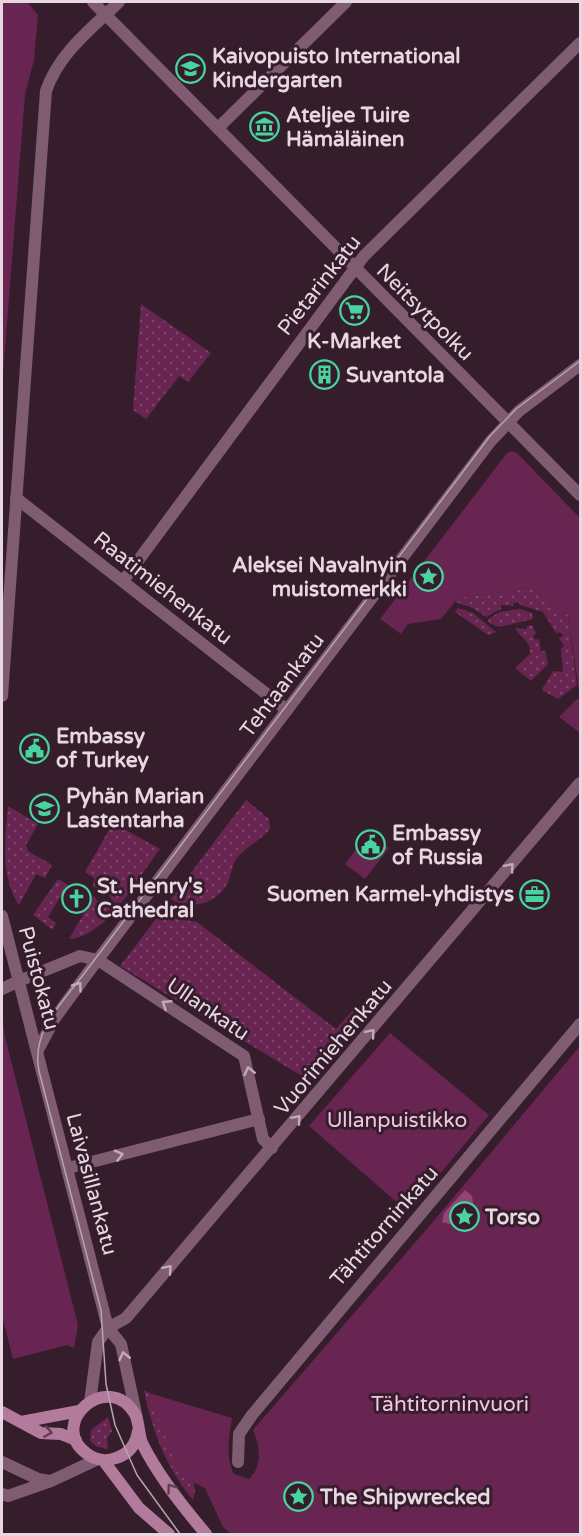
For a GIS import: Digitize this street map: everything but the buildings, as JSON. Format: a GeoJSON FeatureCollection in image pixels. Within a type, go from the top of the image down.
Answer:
{"type":"FeatureCollection","features":[{"type":"Feature","properties":{"kind":"main road"},"geometry":{"type":"LineString","coordinates":[[76,1440],[74,1422],[79,1411],[90,1402],[103,1397],[115,1398],[126,1404],[137,1418]]}},
{"type":"Feature","properties":{"kind":"main road"},"geometry":{"type":"LineString","coordinates":[[21,1422],[79,1411]]}},
{"type":"Feature","properties":{"kind":"main road"},"geometry":{"type":"LineString","coordinates":[[2,1412],[41,1432],[61,1434],[76,1440],[87,1454],[101,1460],[114,1459],[126,1453],[134,1443],[138,1431]]}},
{"type":"Feature","properties":{"kind":"main road","name":"Laivasillankatu"},"geometry":{"type":"LineString","coordinates":[[137,1418],[138,1431],[155,1466],[206,1534]]}},
{"type":"Feature","properties":{"kind":"main road"},"geometry":{"type":"LineString","coordinates":[[101,1460],[139,1508],[169,1534]]}},
{"type":"Feature","properties":{"kind":"street","name":"Neitsytpolku"},"geometry":{"type":"LineString","coordinates":[[93,2],[580,495]]}},
{"type":"Feature","properties":{"kind":"street"},"geometry":{"type":"LineString","coordinates":[[2,696],[46,91],[53,71],[119,2]]}},
{"type":"Feature","properties":{"kind":"street"},"geometry":{"type":"LineString","coordinates":[[218,128],[346,2]]}},
{"type":"Feature","properties":{"kind":"street","name":"Pietarinkatu"},"geometry":{"type":"LineString","coordinates":[[123,581],[354,268],[580,42]]}},
{"type":"Feature","properties":{"kind":"street","name":"Tehtaankatu"},"geometry":{"type":"LineString","coordinates":[[38,1050],[55,1018],[98,960],[508,421],[580,366]]}},
{"type":"Feature","properties":{"kind":"street","name":"Raatimiehenkatu"},"geometry":{"type":"LineString","coordinates":[[16,498],[287,710]]}},
{"type":"Feature","properties":{"kind":"street","name":"Vuorimiehenkatu"},"geometry":{"type":"LineString","coordinates":[[108,1328],[126,1318],[580,783]]}},
{"type":"Feature","properties":{"kind":"street","name":"Puistokatu"},"geometry":{"type":"LineString","coordinates":[[2,916],[38,1050]]}},
{"type":"Feature","properties":{"kind":"street"},"geometry":{"type":"LineString","coordinates":[[2,989],[80,956],[98,960]]}},
{"type":"Feature","properties":{"kind":"street","name":"Ullankatu"},"geometry":{"type":"LineString","coordinates":[[98,960],[244,1056],[263,1139],[272,1148]]}},
{"type":"Feature","properties":{"kind":"street","name":"Tähtitorninkatu"},"geometry":{"type":"LineString","coordinates":[[238,1462],[239,1434],[252,1415],[580,1024]]}},
{"type":"Feature","properties":{"kind":"street","name":"Laivasillankatu"},"geometry":{"type":"LineString","coordinates":[[38,1050],[108,1328],[121,1344],[137,1418]]}},
{"type":"Feature","properties":{"kind":"street"},"geometry":{"type":"LineString","coordinates":[[68,1168],[259,1119]]}},
{"type":"Feature","properties":{"kind":"street"},"geometry":{"type":"LineString","coordinates":[[90,1402],[98,1342],[108,1328]]}},
{"type":"Feature","properties":{"kind":"street"},"geometry":{"type":"LineString","coordinates":[[2,1494],[8,1496],[101,1460]]}},
{"type":"Feature","properties":{"kind":"street"},"geometry":{"type":"LineString","coordinates":[[2,1462],[38,1479],[51,1481]]}},
{"type":"Feature","properties":{"kind":"green space"},"geometry":{"type":"Polygon","coordinates":[[[2,2],[27,2],[38,15],[34,60],[25,94],[2,387],[2,2]]]}},
{"type":"Feature","properties":{"kind":"green space"},"geometry":{"type":"Polygon","coordinates":[[[141,304],[211,353],[188,382],[179,376],[146,419],[133,410],[141,304]]]}},
{"type":"Feature","properties":{"kind":"green space"},"geometry":{"type":"Polygon","coordinates":[[[512,451],[517,453],[580,518],[580,698],[568,615],[531,588],[458,598],[441,619],[408,624],[401,634],[380,619],[507,453],[512,451]]]}},
{"type":"Feature","properties":{"kind":"green space"},"geometry":{"type":"Polygon","coordinates":[[[531,588],[568,615],[577,685],[558,699],[542,690],[553,671],[563,672],[561,648],[564,646],[559,638],[563,636],[561,632],[556,633],[543,612],[520,605],[519,602],[513,603],[514,606],[501,605],[501,609],[486,617],[473,608],[455,602],[458,598],[531,588]]]}},
{"type":"Feature","properties":{"kind":"green space"},"geometry":{"type":"Polygon","coordinates":[[[458,608],[473,613],[496,632],[488,635],[455,612],[458,608]]]}},
{"type":"Feature","properties":{"kind":"green space"},"geometry":{"type":"Polygon","coordinates":[[[520,609],[532,613],[533,619],[499,627],[489,623],[488,619],[500,612],[520,609]]]}},
{"type":"Feature","properties":{"kind":"green space"},"geometry":{"type":"Polygon","coordinates":[[[532,625],[536,633],[533,636],[535,640],[539,639],[541,652],[545,650],[548,664],[531,681],[515,668],[530,654],[530,649],[515,628],[527,629],[527,626],[532,625]]]}},
{"type":"Feature","properties":{"kind":"green space"},"geometry":{"type":"Polygon","coordinates":[[[577,699],[580,700],[580,733],[559,717],[577,699]]]}},
{"type":"Feature","properties":{"kind":"green space"},"geometry":{"type":"Polygon","coordinates":[[[246,800],[269,819],[270,829],[236,860],[228,883],[217,896],[194,905],[178,903],[171,899],[246,800]]]}},
{"type":"Feature","properties":{"kind":"green space"},"geometry":{"type":"Polygon","coordinates":[[[8,806],[38,824],[26,845],[28,851],[52,865],[45,878],[36,874],[19,905],[6,870],[8,806]]]}},
{"type":"Feature","properties":{"kind":"green space"},"geometry":{"type":"Polygon","coordinates":[[[113,823],[160,849],[109,917],[83,936],[69,939],[94,896],[102,908],[110,906],[112,901],[108,892],[96,892],[98,889],[93,886],[94,878],[85,872],[113,823]]]}},
{"type":"Feature","properties":{"kind":"green space"},"geometry":{"type":"Polygon","coordinates":[[[369,832],[389,848],[365,879],[345,864],[369,832]]]}},
{"type":"Feature","properties":{"kind":"green space"},"geometry":{"type":"Polygon","coordinates":[[[58,879],[68,885],[48,917],[56,923],[53,930],[33,915],[58,879]]]}},
{"type":"Feature","properties":{"kind":"green space"},"geometry":{"type":"Polygon","coordinates":[[[162,911],[178,919],[197,922],[336,1029],[356,1007],[366,1015],[310,1081],[120,966],[162,911]]]}},
{"type":"Feature","properties":{"kind":"green space"},"geometry":{"type":"Polygon","coordinates":[[[2,1012],[5,1037],[78,1325],[74,1348],[67,1345],[13,1359],[2,1315],[2,1012]]]}},
{"type":"Feature","properties":{"kind":"green space","name":"Ullanpuistikko"},"geometry":{"type":"Polygon","coordinates":[[[390,1033],[489,1115],[408,1212],[309,1126],[390,1033]]]}},
{"type":"Feature","properties":{"kind":"green space","name":"Tähtitorninvuori"},"geometry":{"type":"Polygon","coordinates":[[[580,1046],[580,1534],[231,1534],[223,1527],[205,1488],[180,1476],[149,1393],[232,1418],[228,1447],[229,1461],[234,1474],[249,1479],[257,1468],[259,1456],[253,1430],[432,1223],[580,1046]]]}},
{"type":"Feature","properties":{"kind":"green space"},"geometry":{"type":"Polygon","coordinates":[[[144,1390],[150,1393],[193,1477],[195,1492],[193,1500],[175,1475],[161,1448],[144,1390]]]}},
{"type":"Feature","properties":{"kind":"green space"},"geometry":{"type":"Polygon","coordinates":[[[108,1417],[112,1431],[107,1438],[108,1449],[97,1447],[90,1441],[91,1430],[108,1417]]]}},
{"type":"Feature","properties":{"kind":"shaded area"},"geometry":{"type":"Polygon","coordinates":[[[465,1190],[472,1196],[475,1217],[464,1228],[442,1222],[444,1213],[465,1190]]]}},
{"type":"Feature","properties":{"kind":"tram line"},"geometry":{"type":"LineString","coordinates":[[180,1534],[137,1475],[115,1425],[106,1384],[101,1310],[39,1071],[39,1044],[57,1008],[490,436],[516,409],[580,361]]}},
{"type":"Feature","properties":{"kind":"place","name":"Kaivopuisto International Kindergarten"},"geometry":{"type":"Point","coordinates":[191,68]}},
{"type":"Feature","properties":{"kind":"place","name":"Ateljee Tuire Hämäläinen"},"geometry":{"type":"Point","coordinates":[265,127]}},
{"type":"Feature","properties":{"kind":"place","name":"K-Market"},"geometry":{"type":"Point","coordinates":[354,310]}},
{"type":"Feature","properties":{"kind":"place","name":"Suvantola"},"geometry":{"type":"Point","coordinates":[325,375]}},
{"type":"Feature","properties":{"kind":"place","name":"Aleksei Navalnyin muistomerkki"},"geometry":{"type":"Point","coordinates":[428,577]}},
{"type":"Feature","properties":{"kind":"place","name":"Embassy of Turkey"},"geometry":{"type":"Point","coordinates":[35,748]}},
{"type":"Feature","properties":{"kind":"place","name":"Pyhän Marian Lastentarha"},"geometry":{"type":"Point","coordinates":[45,808]}},
{"type":"Feature","properties":{"kind":"place","name":"Embassy of Russia"},"geometry":{"type":"Point","coordinates":[371,845]}},
{"type":"Feature","properties":{"kind":"place","name":"Suomen Karmel-yhdistys"},"geometry":{"type":"Point","coordinates":[535,894]}},
{"type":"Feature","properties":{"kind":"place","name":"St. Henry's Cathedral"},"geometry":{"type":"Point","coordinates":[76,898]}},
{"type":"Feature","properties":{"kind":"place","name":"Torso"},"geometry":{"type":"Point","coordinates":[464,1217]}},
{"type":"Feature","properties":{"kind":"place","name":"The Shipwrecked"},"geometry":{"type":"Point","coordinates":[299,1497]}}]}
